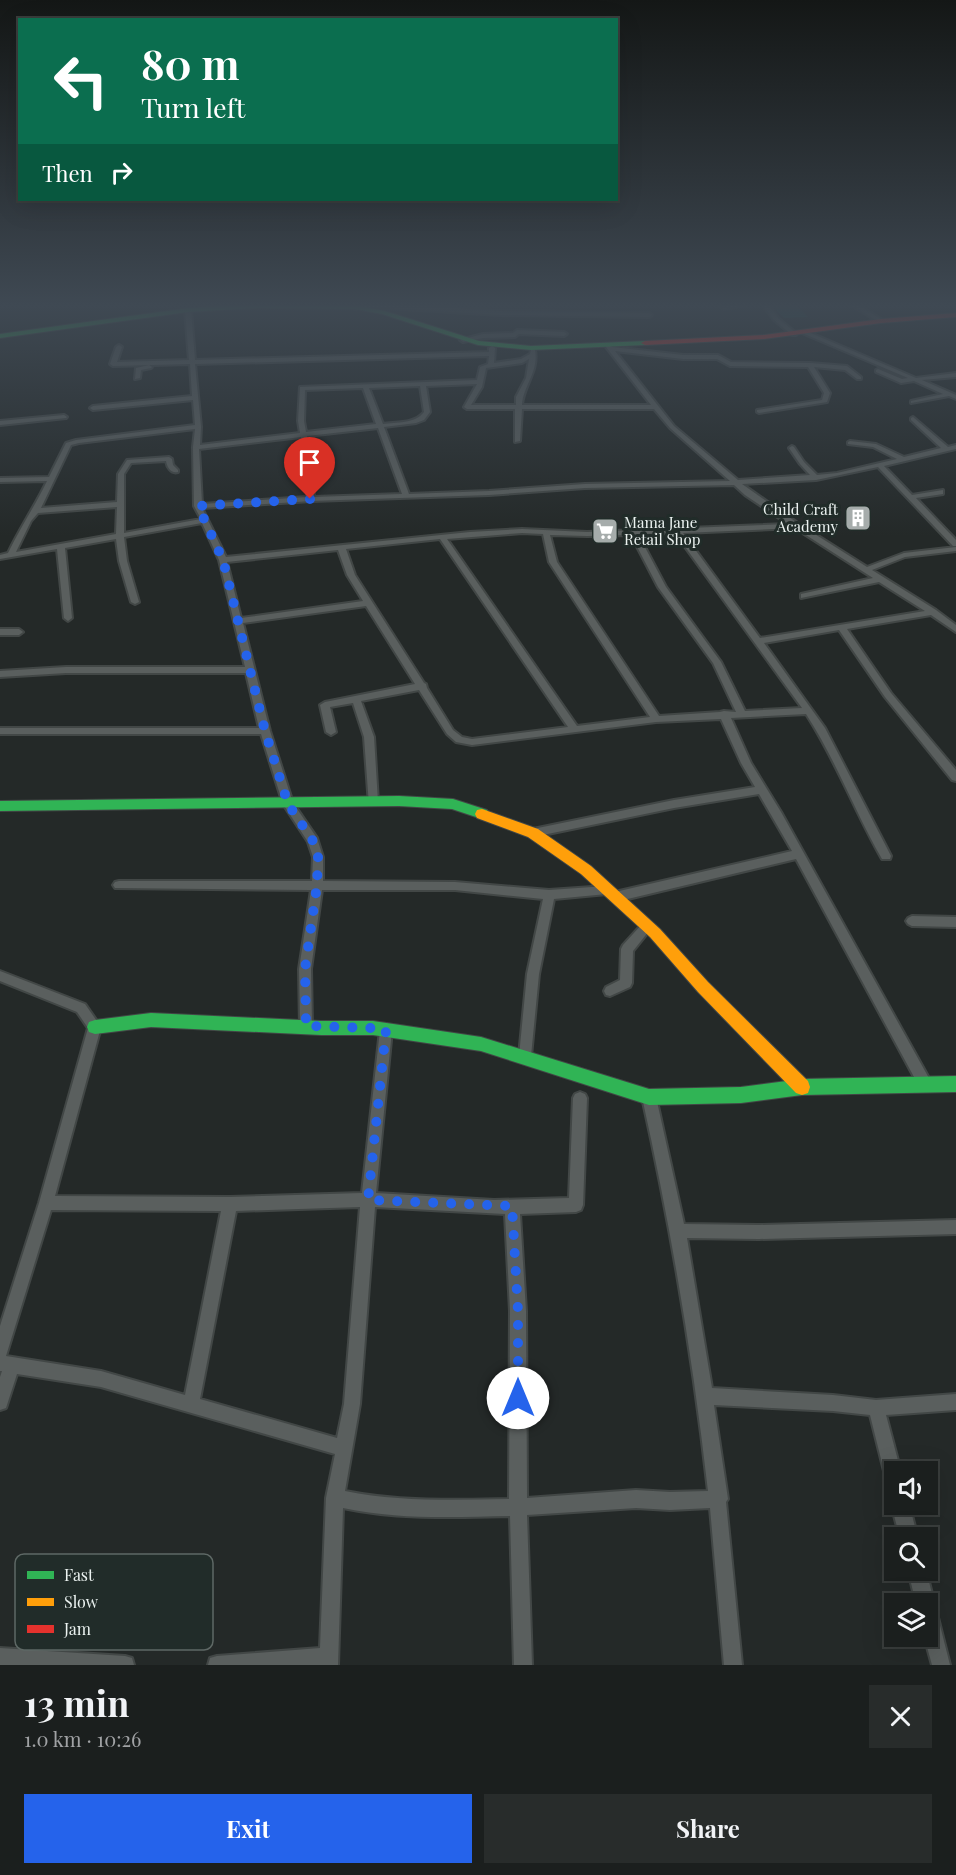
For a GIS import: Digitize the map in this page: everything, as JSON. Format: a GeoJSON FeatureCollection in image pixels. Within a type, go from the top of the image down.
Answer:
{"type":"FeatureCollection","features":[{"type":"Feature","properties":{"kind":"street"},"geometry":{"type":"LineString","coordinates":[[194,381],[198,427],[196,447],[198,506],[223,560],[265,731],[288,804],[313,841],[318,857],[317,885],[305,969],[306,1026]]}},
{"type":"Feature","properties":{"kind":"street"},"geometry":{"type":"LineString","coordinates":[[517,441],[519,397],[528,381]]}},
{"type":"Feature","properties":{"kind":"street"},"geometry":{"type":"LineString","coordinates":[[636,381],[672,427],[748,493],[956,629]]}},
{"type":"Feature","properties":{"kind":"street"},"geometry":{"type":"LineString","coordinates":[[759,411],[825,401],[827,393],[820,381]]}},
{"type":"Feature","properties":{"kind":"street"},"geometry":{"type":"LineString","coordinates":[[921,381],[953,395]]}},
{"type":"Feature","properties":{"kind":"street"},"geometry":{"type":"LineString","coordinates":[[310,499],[309,462],[301,421],[302,388],[480,382],[467,407],[656,407]]}},
{"type":"Feature","properties":{"kind":"street"},"geometry":{"type":"LineString","coordinates":[[196,447],[414,422],[426,416],[423,383]]}},
{"type":"Feature","properties":{"kind":"street"},"geometry":{"type":"LineString","coordinates":[[365,385],[406,495]]}},
{"type":"Feature","properties":{"kind":"street"},"geometry":{"type":"LineString","coordinates":[[913,402],[953,395]]}},
{"type":"Feature","properties":{"kind":"street"},"geometry":{"type":"LineString","coordinates":[[93,408],[195,398]]}},
{"type":"Feature","properties":{"kind":"street"},"geometry":{"type":"LineString","coordinates":[[0,423],[64,417]]}},
{"type":"Feature","properties":{"kind":"street"},"geometry":{"type":"LineString","coordinates":[[913,419],[946,449]]}},
{"type":"Feature","properties":{"kind":"street"},"geometry":{"type":"LineString","coordinates":[[11,555],[36,511],[68,444],[198,427]]}},
{"type":"Feature","properties":{"kind":"street"},"geometry":{"type":"LineString","coordinates":[[850,443],[874,445],[905,460]]}},
{"type":"Feature","properties":{"kind":"street"},"geometry":{"type":"LineString","coordinates":[[198,506],[310,499],[489,493],[585,486],[738,483],[816,478],[880,466],[956,447]]}},
{"type":"Feature","properties":{"kind":"street"},"geometry":{"type":"LineString","coordinates":[[792,448],[816,478]]}},
{"type":"Feature","properties":{"kind":"street"},"geometry":{"type":"LineString","coordinates":[[135,602],[123,561],[120,537],[121,474],[129,461],[169,459],[170,466],[176,471]]}},
{"type":"Feature","properties":{"kind":"street"},"geometry":{"type":"LineString","coordinates":[[880,466],[956,544]]}},
{"type":"Feature","properties":{"kind":"street"},"geometry":{"type":"LineString","coordinates":[[0,480],[50,479]]}},
{"type":"Feature","properties":{"kind":"street"},"geometry":{"type":"LineString","coordinates":[[910,497],[940,492]]}},
{"type":"Feature","properties":{"kind":"street"},"geometry":{"type":"LineString","coordinates":[[36,511],[120,504]]}},
{"type":"Feature","properties":{"kind":"street"},"geometry":{"type":"LineString","coordinates":[[0,557],[204,521]]}},
{"type":"Feature","properties":{"kind":"street"},"geometry":{"type":"LineString","coordinates":[[223,560],[522,531],[634,533],[796,526]]}},
{"type":"Feature","properties":{"kind":"street"},"geometry":{"type":"LineString","coordinates":[[677,530],[717,590],[760,641],[809,711],[833,749],[872,833],[886,856]]}},
{"type":"Feature","properties":{"kind":"street"},"geometry":{"type":"LineString","coordinates":[[546,532],[553,562],[656,719]]}},
{"type":"Feature","properties":{"kind":"street"},"geometry":{"type":"LineString","coordinates":[[634,533],[662,587],[717,662],[742,715]]}},
{"type":"Feature","properties":{"kind":"street"},"geometry":{"type":"LineString","coordinates":[[442,537],[574,729]]}},
{"type":"Feature","properties":{"kind":"street"},"geometry":{"type":"LineString","coordinates":[[62,547],[68,618]]}},
{"type":"Feature","properties":{"kind":"street"},"geometry":{"type":"LineString","coordinates":[[341,547],[351,575],[367,603],[423,686],[450,732],[459,740],[472,742],[656,719],[809,711]]}},
{"type":"Feature","properties":{"kind":"street"},"geometry":{"type":"LineString","coordinates":[[866,570],[904,555],[956,549]]}},
{"type":"Feature","properties":{"kind":"street"},"geometry":{"type":"LineString","coordinates":[[21,553],[22,564]]}},
{"type":"Feature","properties":{"kind":"street"},"geometry":{"type":"LineString","coordinates":[[804,596],[880,579]]}},
{"type":"Feature","properties":{"kind":"street"},"geometry":{"type":"LineString","coordinates":[[239,621],[367,603]]}},
{"type":"Feature","properties":{"kind":"street"},"geometry":{"type":"LineString","coordinates":[[760,641],[933,612]]}},
{"type":"Feature","properties":{"kind":"street"},"geometry":{"type":"LineString","coordinates":[[842,628],[888,695],[956,777]]}},
{"type":"Feature","properties":{"kind":"street"},"geometry":{"type":"LineString","coordinates":[[0,632],[19,632]]}},
{"type":"Feature","properties":{"kind":"street"},"geometry":{"type":"LineString","coordinates":[[0,674],[66,670],[249,670]]}},
{"type":"Feature","properties":{"kind":"street"},"geometry":{"type":"LineString","coordinates":[[331,732],[325,705],[423,686]]}},
{"type":"Feature","properties":{"kind":"street"},"geometry":{"type":"LineString","coordinates":[[356,699],[369,737],[373,802]]}},
{"type":"Feature","properties":{"kind":"street"},"geometry":{"type":"LineString","coordinates":[[724,714],[746,764],[925,1084]]}},
{"type":"Feature","properties":{"kind":"street"},"geometry":{"type":"LineString","coordinates":[[0,731],[265,731]]}},
{"type":"Feature","properties":{"kind":"street"},"geometry":{"type":"LineString","coordinates":[[533,833],[674,804],[762,790]]}},
{"type":"Feature","properties":{"kind":"street"},"geometry":{"type":"LineString","coordinates":[[0,806],[399,801],[453,804],[533,833],[586,870],[647,926],[802,1087]]}},
{"type":"Feature","properties":{"kind":"street"},"geometry":{"type":"LineString","coordinates":[[119,885],[455,886],[549,895],[611,894],[798,854]]}},
{"type":"Feature","properties":{"kind":"street"},"geometry":{"type":"LineString","coordinates":[[525,1056],[533,974],[549,895]]}},
{"type":"Feature","properties":{"kind":"street"},"geometry":{"type":"LineString","coordinates":[[912,921],[956,922]]}},
{"type":"Feature","properties":{"kind":"street"},"geometry":{"type":"LineString","coordinates":[[610,991],[626,983],[627,949],[647,926]]}},
{"type":"Feature","properties":{"kind":"street"},"geometry":{"type":"LineString","coordinates":[[0,977],[81,1008],[95,1027]]}},
{"type":"Feature","properties":{"kind":"street"},"geometry":{"type":"LineString","coordinates":[[95,1027],[151,1020],[373,1028],[481,1044],[649,1097],[741,1095],[802,1087],[956,1084]]}},
{"type":"Feature","properties":{"kind":"street"},"geometry":{"type":"LineString","coordinates":[[0,1352],[46,1203],[95,1027]]}},
{"type":"Feature","properties":{"kind":"street"},"geometry":{"type":"LineString","coordinates":[[217,1665],[329,1661],[335,1498],[342,1448],[352,1404],[368,1200],[386,1030]]}},
{"type":"Feature","properties":{"kind":"street"},"geometry":{"type":"LineString","coordinates":[[649,1097],[678,1231],[704,1396],[719,1499],[734,1665]]}},
{"type":"Feature","properties":{"kind":"street"},"geometry":{"type":"LineString","coordinates":[[46,1203],[230,1204],[368,1200],[512,1206],[576,1205],[580,1098]]}},
{"type":"Feature","properties":{"kind":"street"},"geometry":{"type":"LineString","coordinates":[[191,1404],[230,1204]]}},
{"type":"Feature","properties":{"kind":"street"},"geometry":{"type":"LineString","coordinates":[[512,1206],[518,1311],[518,1507],[523,1665]]}},
{"type":"Feature","properties":{"kind":"street"},"geometry":{"type":"LineString","coordinates":[[678,1231],[783,1232],[956,1227]]}},
{"type":"Feature","properties":{"kind":"street"},"geometry":{"type":"LineString","coordinates":[[0,1402],[6,1364],[101,1378],[342,1448]]}},
{"type":"Feature","properties":{"kind":"street"},"geometry":{"type":"LineString","coordinates":[[704,1396],[833,1402],[876,1408],[956,1402]]}},
{"type":"Feature","properties":{"kind":"street"},"geometry":{"type":"LineString","coordinates":[[876,1408],[889,1461]]}},
{"type":"Feature","properties":{"kind":"street"},"geometry":{"type":"LineString","coordinates":[[335,1498],[394,1508],[518,1507],[626,1499],[719,1499]]}},
{"type":"Feature","properties":{"kind":"street"},"geometry":{"type":"LineString","coordinates":[[936,1647],[940,1665]]}},
{"type":"Feature","properties":{"kind":"street"},"geometry":{"type":"LineString","coordinates":[[0,1657],[125,1665]]}},
{"type":"Feature","properties":{"kind":"traffic: fast"},"geometry":{"type":"LineString","coordinates":[[0,806],[399,801],[453,804],[482,814]]}},
{"type":"Feature","properties":{"kind":"traffic: fast"},"geometry":{"type":"LineString","coordinates":[[95,1027],[151,1020],[321,1028],[373,1028],[481,1044],[649,1097],[741,1095],[802,1087],[956,1084]]}},
{"type":"Feature","properties":{"kind":"traffic: slow"},"geometry":{"type":"LineString","coordinates":[[482,814],[533,833],[586,870],[655,933],[703,987],[802,1087]]}},
{"type":"Feature","properties":{"kind":"place","name":"Child Craft Academy"},"geometry":{"type":"Point","coordinates":[858,518]}},
{"type":"Feature","properties":{"kind":"place","name":"Mama Jane Retail Shop"},"geometry":{"type":"Point","coordinates":[605,531]}},
{"type":"Feature","properties":{"kind":"route"},"geometry":{"type":"LineString","coordinates":[[310,499],[198,506],[223,560],[265,731],[288,804],[313,841],[318,857],[319,868],[305,969],[306,1026],[386,1030],[368,1200],[512,1206],[518,1311],[518,1398]]}}]}
